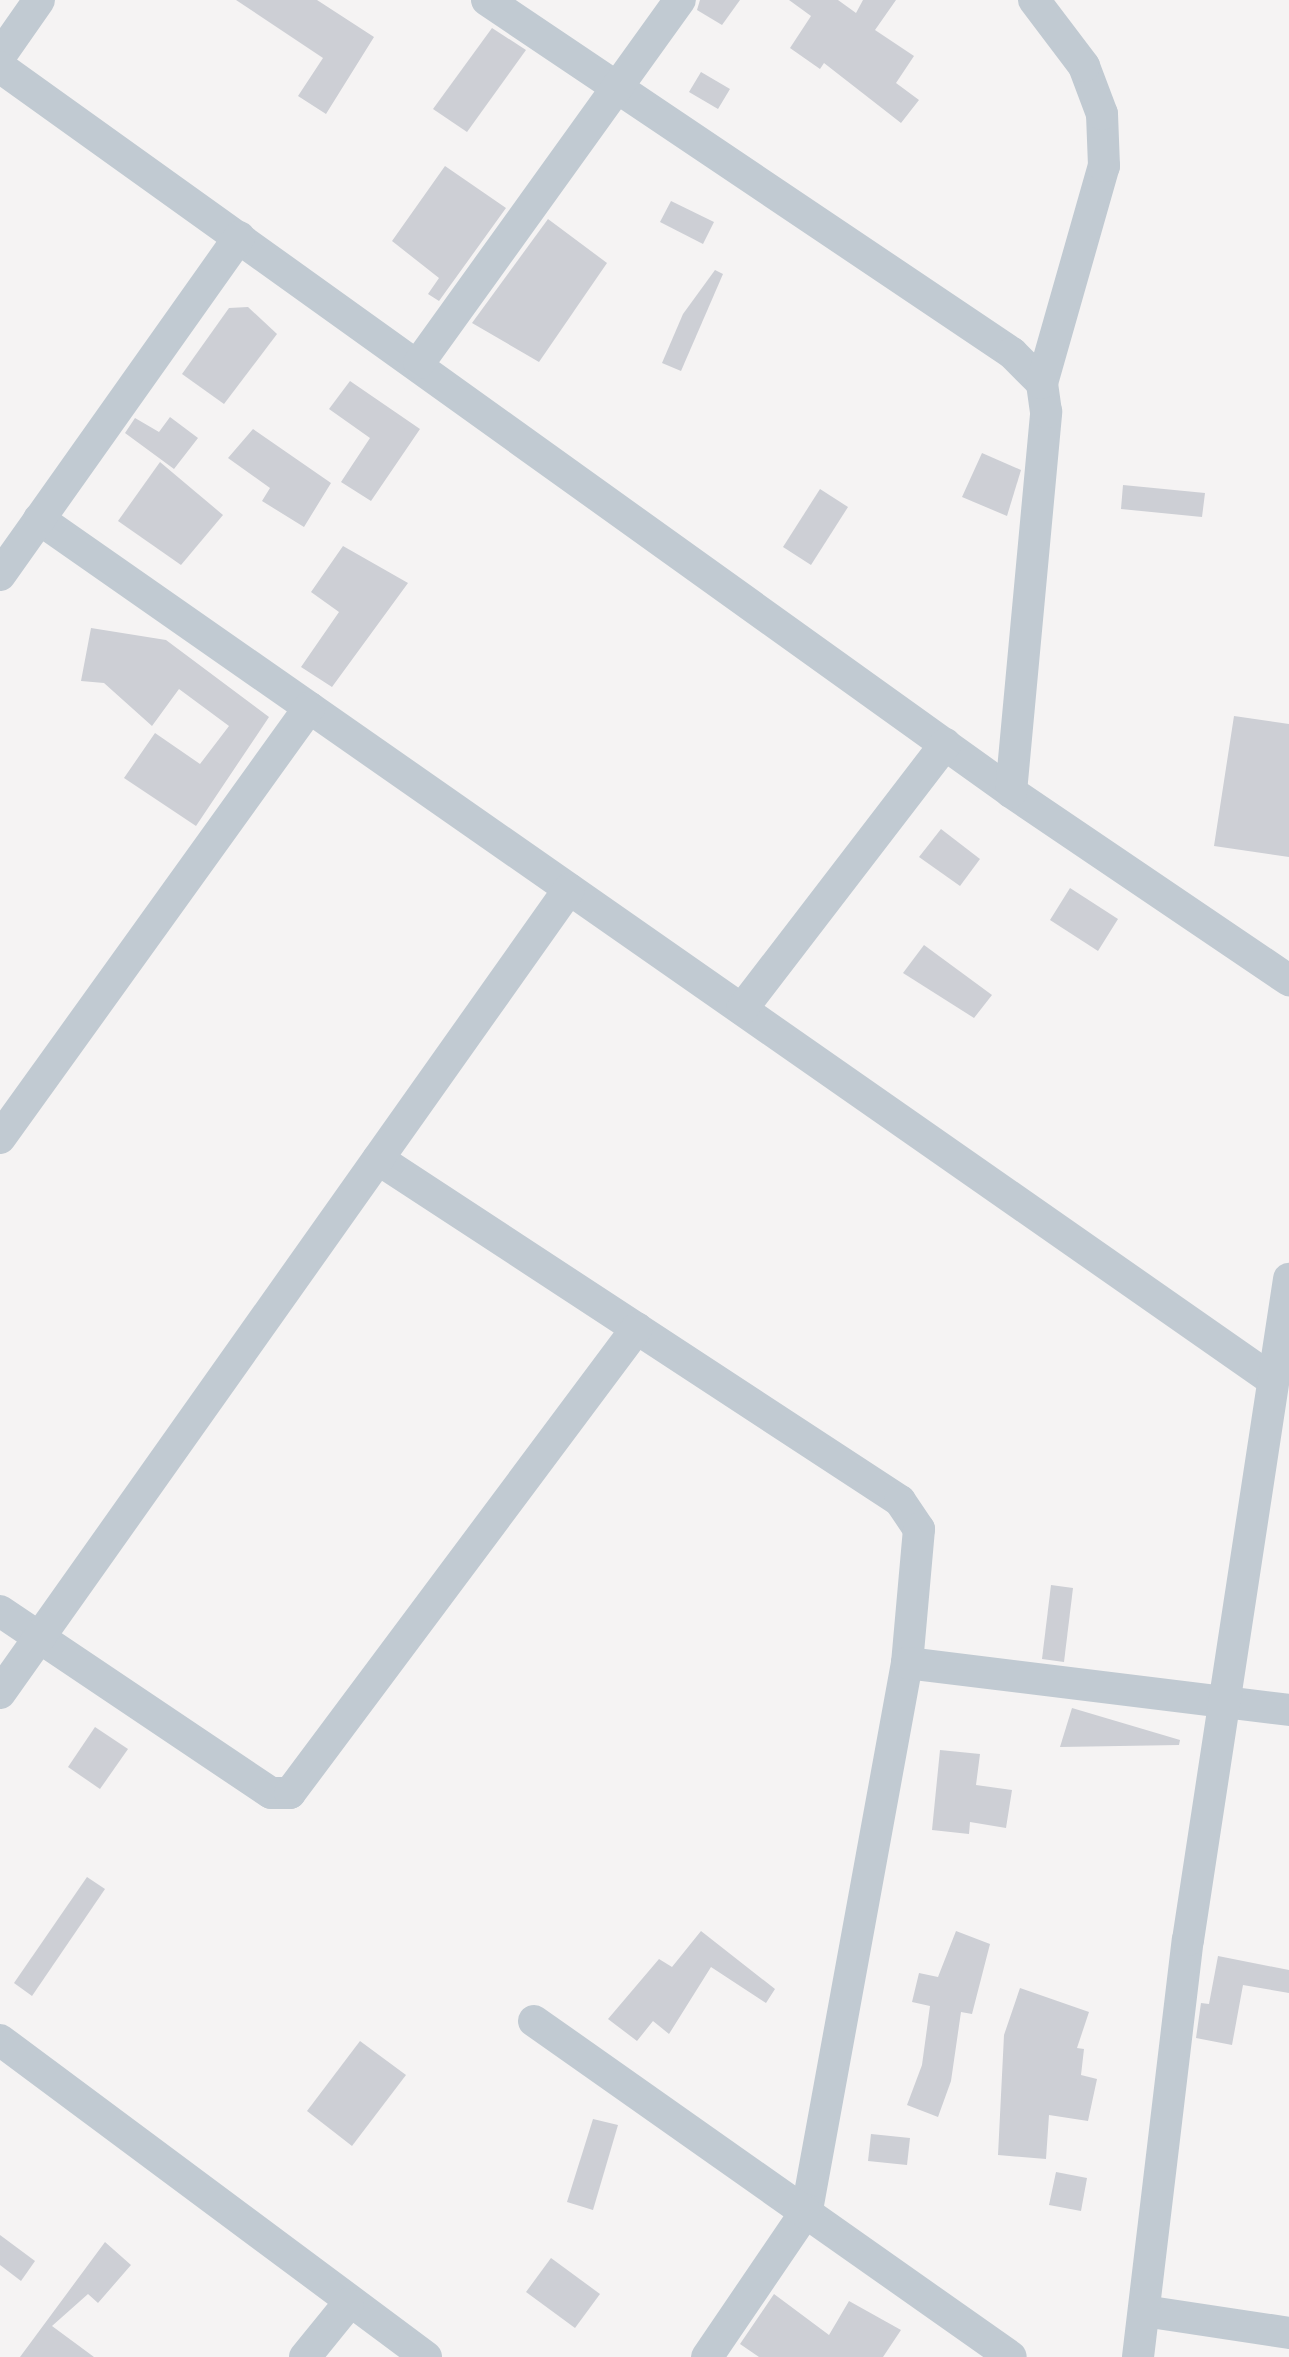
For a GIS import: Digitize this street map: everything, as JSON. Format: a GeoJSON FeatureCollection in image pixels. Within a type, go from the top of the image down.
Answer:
{"type":"FeatureCollection","features":[{"type":"Feature","properties":{"kind":"street"},"geometry":{"type":"LineString","coordinates":[[0,56],[39,0]]}},
{"type":"Feature","properties":{"kind":"street"},"geometry":{"type":"LineString","coordinates":[[487,0],[615,91],[1012,353],[1042,382]]}},
{"type":"Feature","properties":{"kind":"street"},"geometry":{"type":"LineString","coordinates":[[419,363],[680,0]]}},
{"type":"Feature","properties":{"kind":"street"},"geometry":{"type":"LineString","coordinates":[[1011,792],[1046,412],[1042,382],[1104,166],[1102,114],[1084,66],[1063,30],[1034,0]]}},
{"type":"Feature","properties":{"kind":"street"},"geometry":{"type":"LineString","coordinates":[[0,67],[419,363],[1011,792],[1289,980]]}},
{"type":"Feature","properties":{"kind":"street"},"geometry":{"type":"LineString","coordinates":[[0,575],[239,238]]}},
{"type":"Feature","properties":{"kind":"street"},"geometry":{"type":"LineString","coordinates":[[39,520],[1270,1378]]}},
{"type":"Feature","properties":{"kind":"street"},"geometry":{"type":"LineString","coordinates":[[0,1138],[309,708]]}},
{"type":"Feature","properties":{"kind":"street"},"geometry":{"type":"LineString","coordinates":[[742,1009],[945,744]]}},
{"type":"Feature","properties":{"kind":"street"},"geometry":{"type":"LineString","coordinates":[[0,1694],[37,1636],[568,889]]}},
{"type":"Feature","properties":{"kind":"street"},"geometry":{"type":"LineString","coordinates":[[378,1158],[911,1513],[921,1542],[907,1663],[807,2210],[707,2357]]}},
{"type":"Feature","properties":{"kind":"street"},"geometry":{"type":"LineString","coordinates":[[1138,2357],[1222,1704],[1270,1378],[1289,1279]]}},
{"type":"Feature","properties":{"kind":"street"},"geometry":{"type":"LineString","coordinates":[[0,1610],[271,1793],[290,1793],[637,1328]]}},
{"type":"Feature","properties":{"kind":"street"},"geometry":{"type":"LineString","coordinates":[[907,1663],[1289,1710]]}},
{"type":"Feature","properties":{"kind":"street"},"geometry":{"type":"LineString","coordinates":[[534,2021],[1011,2357]]}},
{"type":"Feature","properties":{"kind":"street"},"geometry":{"type":"LineString","coordinates":[[0,2040],[348,2304],[426,2357]]}},
{"type":"Feature","properties":{"kind":"street"},"geometry":{"type":"LineString","coordinates":[[305,2357],[348,2304]]}},
{"type":"Feature","properties":{"kind":"street"},"geometry":{"type":"LineString","coordinates":[[1144,2311],[1289,2332]]}},
{"type":"Feature","properties":{"kind":"building"},"geometry":{"type":"Polygon","coordinates":[[[236,0],[317,0],[374,37],[326,114],[298,96],[323,58],[236,0]]]}},
{"type":"Feature","properties":{"kind":"building"},"geometry":{"type":"Polygon","coordinates":[[[700,0],[740,0],[722,25],[697,10],[700,0]]]}},
{"type":"Feature","properties":{"kind":"building"},"geometry":{"type":"Polygon","coordinates":[[[789,0],[838,0],[856,13],[863,0],[896,0],[875,30],[914,56],[896,83],[919,100],[901,123],[824,63],[820,69],[790,48],[811,16],[789,0]]]}},
{"type":"Feature","properties":{"kind":"building"},"geometry":{"type":"Polygon","coordinates":[[[492,28],[526,50],[467,132],[433,109],[492,28]]]}},
{"type":"Feature","properties":{"kind":"building"},"geometry":{"type":"Polygon","coordinates":[[[701,72],[730,89],[718,109],[689,92],[701,72]]]}},
{"type":"Feature","properties":{"kind":"building"},"geometry":{"type":"Polygon","coordinates":[[[445,166],[506,208],[439,301],[428,294],[439,278],[392,241],[445,166]]]}},
{"type":"Feature","properties":{"kind":"building"},"geometry":{"type":"Polygon","coordinates":[[[671,201],[714,222],[703,244],[660,222],[671,201]]]}},
{"type":"Feature","properties":{"kind":"building"},"geometry":{"type":"Polygon","coordinates":[[[548,219],[607,263],[539,362],[472,323],[548,219]]]}},
{"type":"Feature","properties":{"kind":"building"},"geometry":{"type":"Polygon","coordinates":[[[715,270],[723,274],[681,371],[662,363],[683,314],[715,270]]]}},
{"type":"Feature","properties":{"kind":"building"},"geometry":{"type":"Polygon","coordinates":[[[248,307],[277,334],[224,404],[182,374],[229,308],[248,307]]]}},
{"type":"Feature","properties":{"kind":"building"},"geometry":{"type":"Polygon","coordinates":[[[350,381],[420,429],[371,501],[341,482],[370,438],[329,409],[350,381]]]}},
{"type":"Feature","properties":{"kind":"building"},"geometry":{"type":"Polygon","coordinates":[[[170,417],[198,438],[174,469],[125,433],[135,418],[159,432],[170,417]]]}},
{"type":"Feature","properties":{"kind":"building"},"geometry":{"type":"Polygon","coordinates":[[[253,429],[331,483],[304,527],[262,501],[270,488],[228,458],[253,429]]]}},
{"type":"Feature","properties":{"kind":"building"},"geometry":{"type":"Polygon","coordinates":[[[982,453],[1021,470],[1007,516],[962,497],[982,453]]]}},
{"type":"Feature","properties":{"kind":"building"},"geometry":{"type":"Polygon","coordinates":[[[160,462],[223,515],[181,565],[118,521],[160,462]]]}},
{"type":"Feature","properties":{"kind":"building"},"geometry":{"type":"Polygon","coordinates":[[[1123,485],[1205,493],[1202,517],[1121,509],[1123,485]]]}},
{"type":"Feature","properties":{"kind":"building"},"geometry":{"type":"Polygon","coordinates":[[[820,489],[848,507],[811,565],[783,547],[820,489]]]}},
{"type":"Feature","properties":{"kind":"building"},"geometry":{"type":"Polygon","coordinates":[[[343,546],[408,583],[332,687],[301,667],[339,612],[311,592],[343,546]]]}},
{"type":"Feature","properties":{"kind":"building"},"geometry":{"type":"Polygon","coordinates":[[[91,628],[166,640],[269,717],[196,826],[124,778],[155,733],[200,764],[229,726],[179,689],[152,726],[104,683],[81,681],[91,628]]]}},
{"type":"Feature","properties":{"kind":"building"},"geometry":{"type":"Polygon","coordinates":[[[1234,716],[1289,724],[1289,857],[1214,846],[1234,716]]]}},
{"type":"Feature","properties":{"kind":"building"},"geometry":{"type":"Polygon","coordinates":[[[941,829],[980,859],[960,886],[919,857],[941,829]]]}},
{"type":"Feature","properties":{"kind":"building"},"geometry":{"type":"Polygon","coordinates":[[[1070,888],[1118,919],[1098,951],[1050,920],[1070,888]]]}},
{"type":"Feature","properties":{"kind":"building"},"geometry":{"type":"Polygon","coordinates":[[[924,945],[992,995],[974,1018],[903,973],[924,945]]]}},
{"type":"Feature","properties":{"kind":"building"},"geometry":{"type":"Polygon","coordinates":[[[1051,1585],[1073,1588],[1064,1662],[1042,1659],[1051,1585]]]}},
{"type":"Feature","properties":{"kind":"building"},"geometry":{"type":"Polygon","coordinates":[[[1072,1708],[1180,1740],[1179,1745],[1060,1747],[1072,1708]]]}},
{"type":"Feature","properties":{"kind":"building"},"geometry":{"type":"Polygon","coordinates":[[[95,1727],[128,1749],[100,1789],[68,1767],[95,1727]]]}},
{"type":"Feature","properties":{"kind":"building"},"geometry":{"type":"Polygon","coordinates":[[[940,1750],[980,1754],[976,1785],[1012,1790],[1006,1828],[970,1822],[969,1834],[932,1830],[940,1750]]]}},
{"type":"Feature","properties":{"kind":"building"},"geometry":{"type":"Polygon","coordinates":[[[87,1877],[105,1889],[32,1996],[14,1983],[87,1877]]]}},
{"type":"Feature","properties":{"kind":"building"},"geometry":{"type":"Polygon","coordinates":[[[701,1931],[775,1989],[766,2003],[711,1967],[669,2034],[653,2021],[637,2041],[608,2019],[659,1959],[672,1967],[701,1931]]]}},
{"type":"Feature","properties":{"kind":"building"},"geometry":{"type":"Polygon","coordinates":[[[956,1931],[990,1944],[972,2014],[961,2012],[951,2081],[938,2117],[907,2105],[922,2065],[930,2006],[912,2002],[919,1973],[938,1977],[956,1931]]]}},
{"type":"Feature","properties":{"kind":"building"},"geometry":{"type":"Polygon","coordinates":[[[1218,1956],[1289,1970],[1289,1993],[1243,1985],[1232,2045],[1196,2038],[1201,2003],[1209,2004],[1218,1956]]]}},
{"type":"Feature","properties":{"kind":"building"},"geometry":{"type":"Polygon","coordinates":[[[1020,1988],[1089,2012],[1077,2048],[1084,2049],[1081,2075],[1097,2079],[1088,2121],[1049,2115],[1046,2159],[998,2155],[1004,2035],[1020,1988]]]}},
{"type":"Feature","properties":{"kind":"building"},"geometry":{"type":"Polygon","coordinates":[[[360,2041],[406,2075],[352,2146],[307,2111],[360,2041]]]}},
{"type":"Feature","properties":{"kind":"building"},"geometry":{"type":"Polygon","coordinates":[[[593,2119],[618,2125],[593,2210],[567,2202],[593,2119]]]}},
{"type":"Feature","properties":{"kind":"building"},"geometry":{"type":"Polygon","coordinates":[[[871,2134],[910,2138],[907,2165],[868,2161],[871,2134]]]}},
{"type":"Feature","properties":{"kind":"building"},"geometry":{"type":"Polygon","coordinates":[[[1056,2172],[1087,2178],[1081,2211],[1049,2205],[1056,2172]]]}},
{"type":"Feature","properties":{"kind":"building"},"geometry":{"type":"Polygon","coordinates":[[[0,2235],[35,2261],[21,2281],[0,2265],[0,2235]]]}},
{"type":"Feature","properties":{"kind":"building"},"geometry":{"type":"Polygon","coordinates":[[[105,2242],[131,2265],[98,2303],[88,2294],[52,2326],[94,2357],[20,2357],[105,2242]]]}},
{"type":"Feature","properties":{"kind":"building"},"geometry":{"type":"Polygon","coordinates":[[[551,2258],[600,2294],[575,2328],[526,2292],[551,2258]]]}},
{"type":"Feature","properties":{"kind":"building"},"geometry":{"type":"Polygon","coordinates":[[[774,2294],[829,2335],[849,2301],[901,2330],[883,2357],[759,2357],[740,2344],[774,2294]]]}}]}
